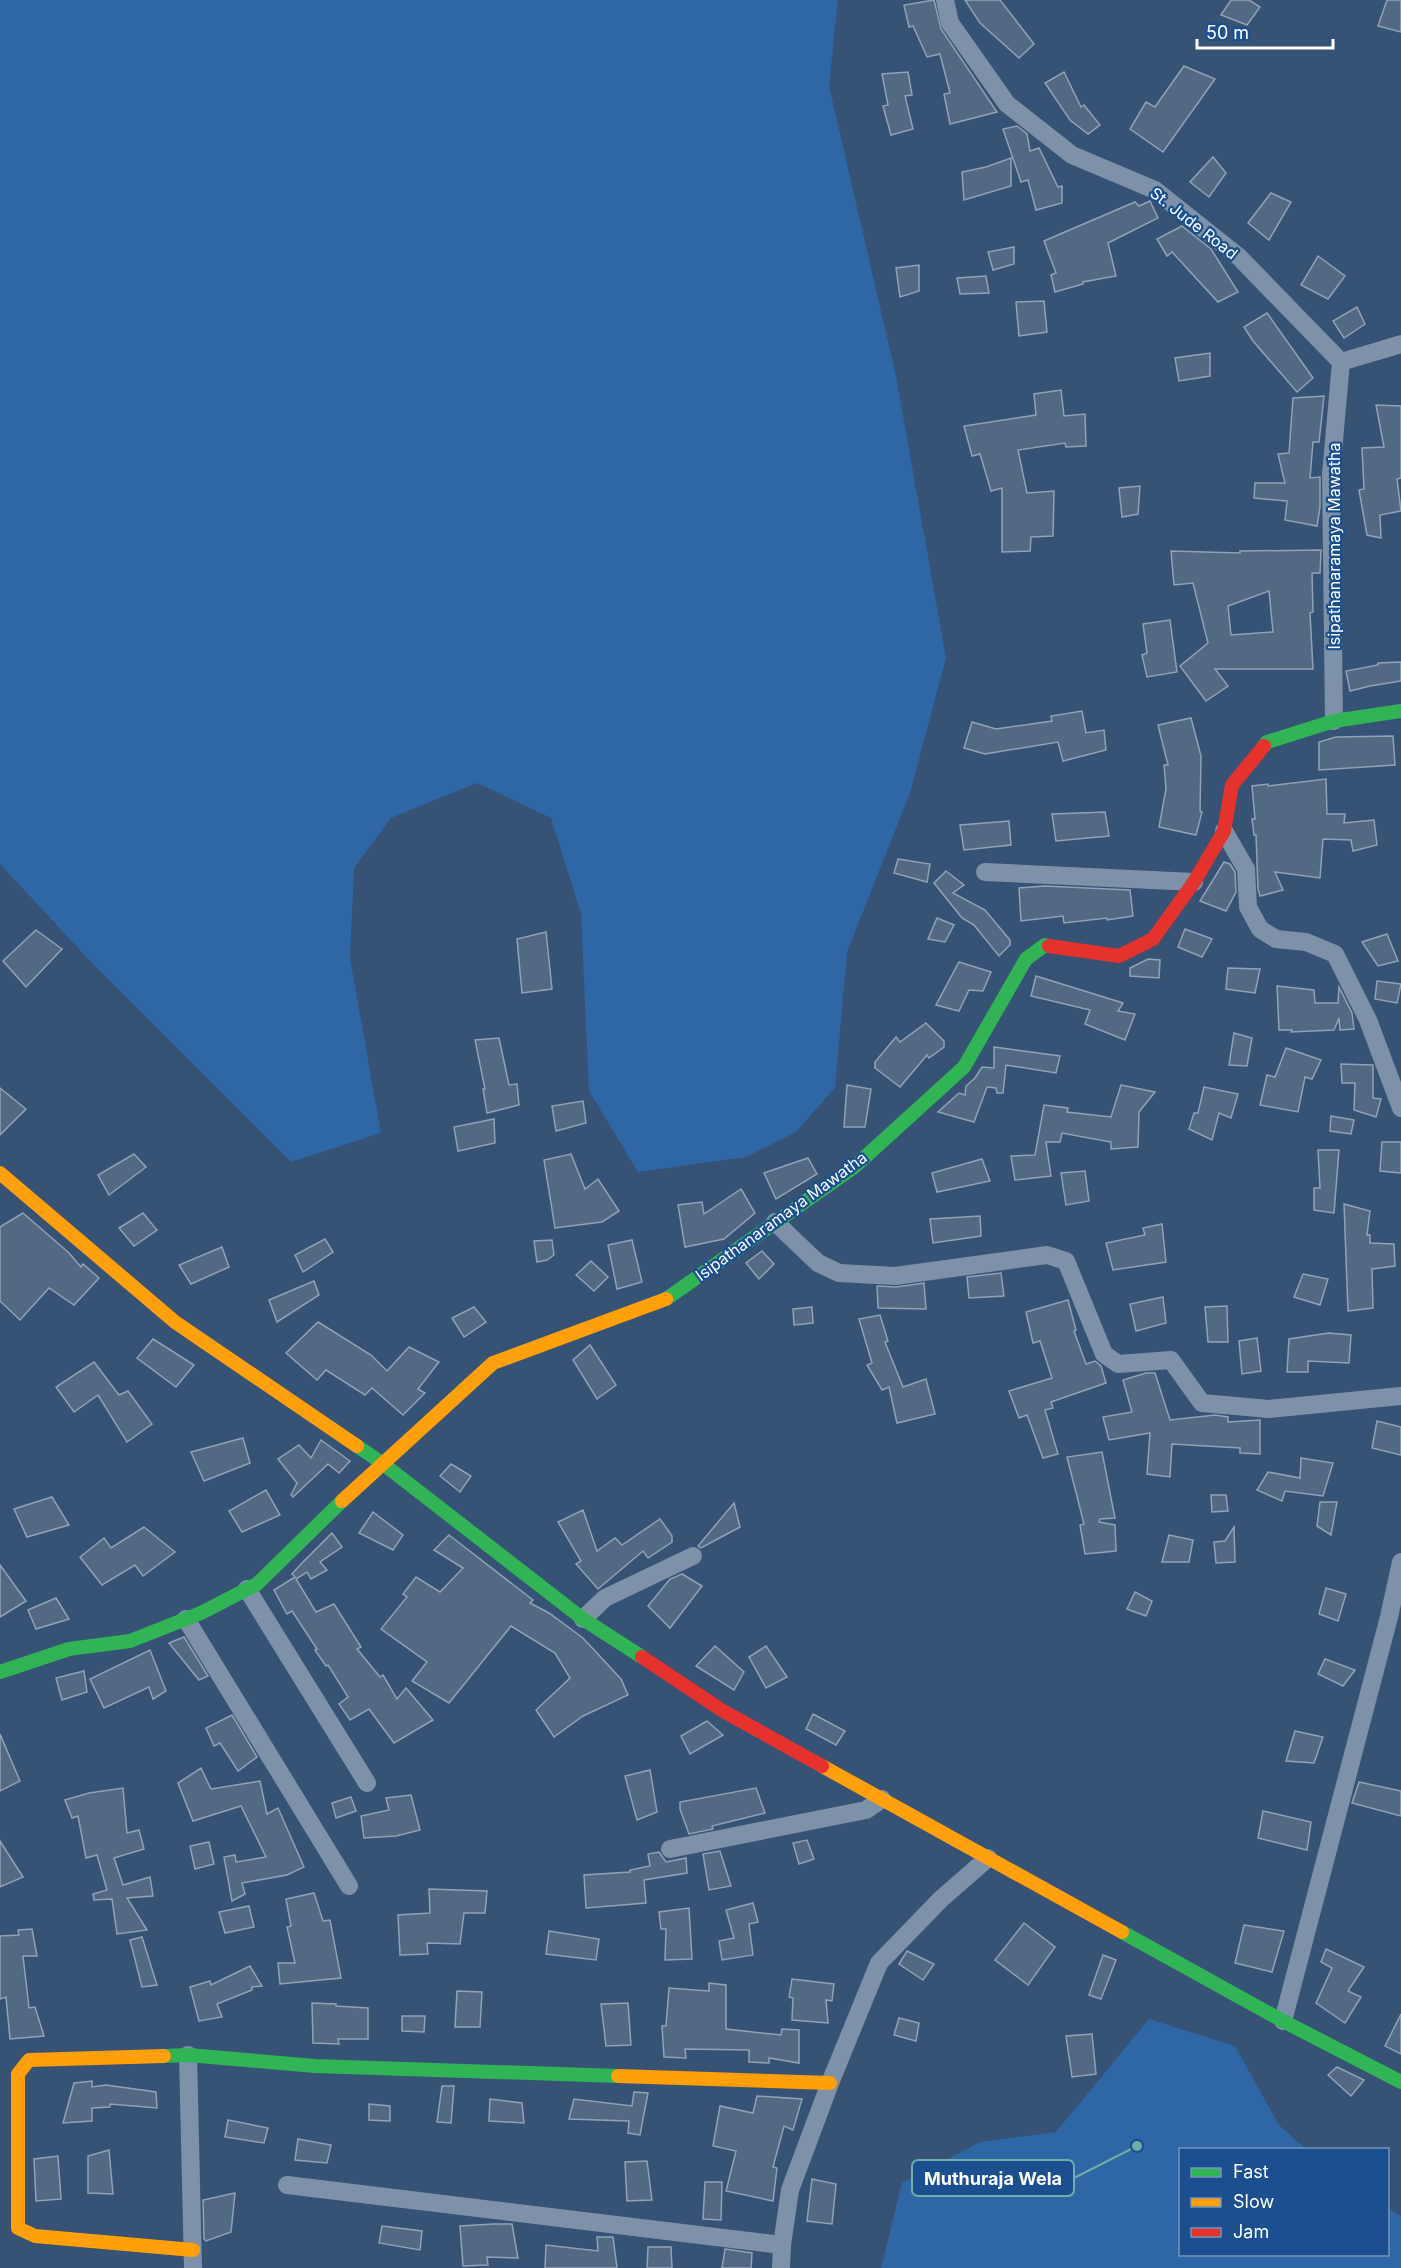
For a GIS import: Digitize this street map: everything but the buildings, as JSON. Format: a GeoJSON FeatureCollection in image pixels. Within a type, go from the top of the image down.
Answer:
{"type":"FeatureCollection","features":[{"type":"Feature","properties":{"kind":"street","name":"St. Jude Road"},"geometry":{"type":"LineString","coordinates":[[945,0],[950,23],[1007,104],[1072,155],[1155,189],[1239,257],[1341,362]]}},
{"type":"Feature","properties":{"kind":"street"},"geometry":{"type":"LineString","coordinates":[[1341,362],[1401,344]]}},
{"type":"Feature","properties":{"kind":"street","name":"Isipathanaramaya Mawatha"},"geometry":{"type":"LineString","coordinates":[[1334,721],[1331,474],[1341,362]]}},
{"type":"Feature","properties":{"kind":"street","name":"Isipathanaramaya Mawatha"},"geometry":{"type":"LineString","coordinates":[[0,1672],[69,1649],[130,1641],[186,1619],[257,1584],[382,1463],[493,1363],[666,1299],[853,1168],[964,1067],[1026,959],[1045,945],[1119,956],[1153,939],[1194,882],[1224,831],[1232,785],[1267,742],[1334,721],[1401,711]]}},
{"type":"Feature","properties":{"kind":"street"},"geometry":{"type":"LineString","coordinates":[[1224,831],[1246,869],[1248,907],[1260,928],[1276,939],[1306,942],[1335,954],[1368,1020],[1401,1108]]}},
{"type":"Feature","properties":{"kind":"street"},"geometry":{"type":"LineString","coordinates":[[985,872],[1194,882]]}},
{"type":"Feature","properties":{"kind":"street"},"geometry":{"type":"LineString","coordinates":[[0,1173],[175,1322],[382,1463],[583,1619],[723,1711],[1282,2021],[1401,2082]]}},
{"type":"Feature","properties":{"kind":"street"},"geometry":{"type":"LineString","coordinates":[[775,1222],[818,1263],[839,1273],[895,1276],[1047,1255],[1066,1261],[1104,1354],[1118,1364],[1171,1359],[1202,1403],[1269,1409],[1401,1396]]}},
{"type":"Feature","properties":{"kind":"street"},"geometry":{"type":"LineString","coordinates":[[583,1619],[605,1598],[693,1556]]}},
{"type":"Feature","properties":{"kind":"street"},"geometry":{"type":"LineString","coordinates":[[1282,2021],[1389,1617],[1401,1562]]}},
{"type":"Feature","properties":{"kind":"street"},"geometry":{"type":"LineString","coordinates":[[248,1588],[367,1783]]}},
{"type":"Feature","properties":{"kind":"street"},"geometry":{"type":"LineString","coordinates":[[186,1619],[349,1886]]}},
{"type":"Feature","properties":{"kind":"street"},"geometry":{"type":"LineString","coordinates":[[670,1849],[866,1810],[882,1799]]}},
{"type":"Feature","properties":{"kind":"street"},"geometry":{"type":"LineString","coordinates":[[781,2268],[790,2190],[830,2083],[879,1963],[941,1899],[988,1858]]}},
{"type":"Feature","properties":{"kind":"street"},"geometry":{"type":"LineString","coordinates":[[188,2055],[193,2259],[35,2236],[18,2228],[18,2074],[28,2060],[188,2055],[315,2066],[830,2083]]}},
{"type":"Feature","properties":{"kind":"street"},"geometry":{"type":"LineString","coordinates":[[287,2186],[782,2245]]}},
{"type":"Feature","properties":{"kind":"shaded area"},"geometry":{"type":"Polygon","coordinates":[[[0,0],[838,0],[829,86],[896,376],[946,658],[910,793],[847,952],[835,1088],[796,1132],[746,1157],[638,1172],[589,1091],[581,914],[551,818],[477,783],[391,818],[354,868],[350,958],[381,1133],[291,1162],[91,962],[0,864],[0,0]]]}},
{"type":"Feature","properties":{"kind":"shaded area"},"geometry":{"type":"Polygon","coordinates":[[[1149,2019],[1235,2046],[1279,2125],[1305,2148],[1179,2148],[1179,2256],[1389,2256],[1389,2210],[1401,2216],[1401,2268],[881,2268],[902,2183],[980,2142],[1056,2132],[1149,2019]]]}},
{"type":"Feature","properties":{"kind":"traffic: fast"},"geometry":{"type":"LineString","coordinates":[[1264,746],[1267,742],[1334,721],[1401,711]]}},
{"type":"Feature","properties":{"kind":"traffic: fast"},"geometry":{"type":"LineString","coordinates":[[666,1299],[853,1168],[964,1067],[1026,959],[1045,945],[1049,946]]}},
{"type":"Feature","properties":{"kind":"traffic: fast"},"geometry":{"type":"LineString","coordinates":[[357,1446],[583,1619],[642,1657]]}},
{"type":"Feature","properties":{"kind":"traffic: fast"},"geometry":{"type":"LineString","coordinates":[[0,1672],[69,1649],[130,1641],[201,1613],[257,1584],[342,1501]]}},
{"type":"Feature","properties":{"kind":"traffic: fast"},"geometry":{"type":"LineString","coordinates":[[1122,1932],[1283,2021],[1401,2082]]}},
{"type":"Feature","properties":{"kind":"traffic: fast"},"geometry":{"type":"LineString","coordinates":[[164,2056],[188,2055],[315,2066],[618,2076]]}},
{"type":"Feature","properties":{"kind":"traffic: slow"},"geometry":{"type":"LineString","coordinates":[[0,1173],[175,1322],[357,1446]]}},
{"type":"Feature","properties":{"kind":"traffic: slow"},"geometry":{"type":"LineString","coordinates":[[342,1501],[493,1363],[666,1299]]}},
{"type":"Feature","properties":{"kind":"traffic: slow"},"geometry":{"type":"LineString","coordinates":[[822,1766],[1122,1932]]}},
{"type":"Feature","properties":{"kind":"traffic: slow"},"geometry":{"type":"LineString","coordinates":[[164,2056],[29,2060],[18,2074],[18,2228],[35,2236],[193,2250]]}},
{"type":"Feature","properties":{"kind":"traffic: slow"},"geometry":{"type":"LineString","coordinates":[[618,2076],[830,2083]]}},
{"type":"Feature","properties":{"kind":"traffic: jam"},"geometry":{"type":"LineString","coordinates":[[1049,946],[1119,956],[1153,939],[1194,882],[1224,831],[1232,785],[1264,746]]}},
{"type":"Feature","properties":{"kind":"traffic: jam"},"geometry":{"type":"LineString","coordinates":[[642,1657],[723,1711],[822,1766]]}},
{"type":"Feature","properties":{"kind":"place","name":"Muthuraja Wela"},"geometry":{"type":"Point","coordinates":[1137,2146]}}]}
